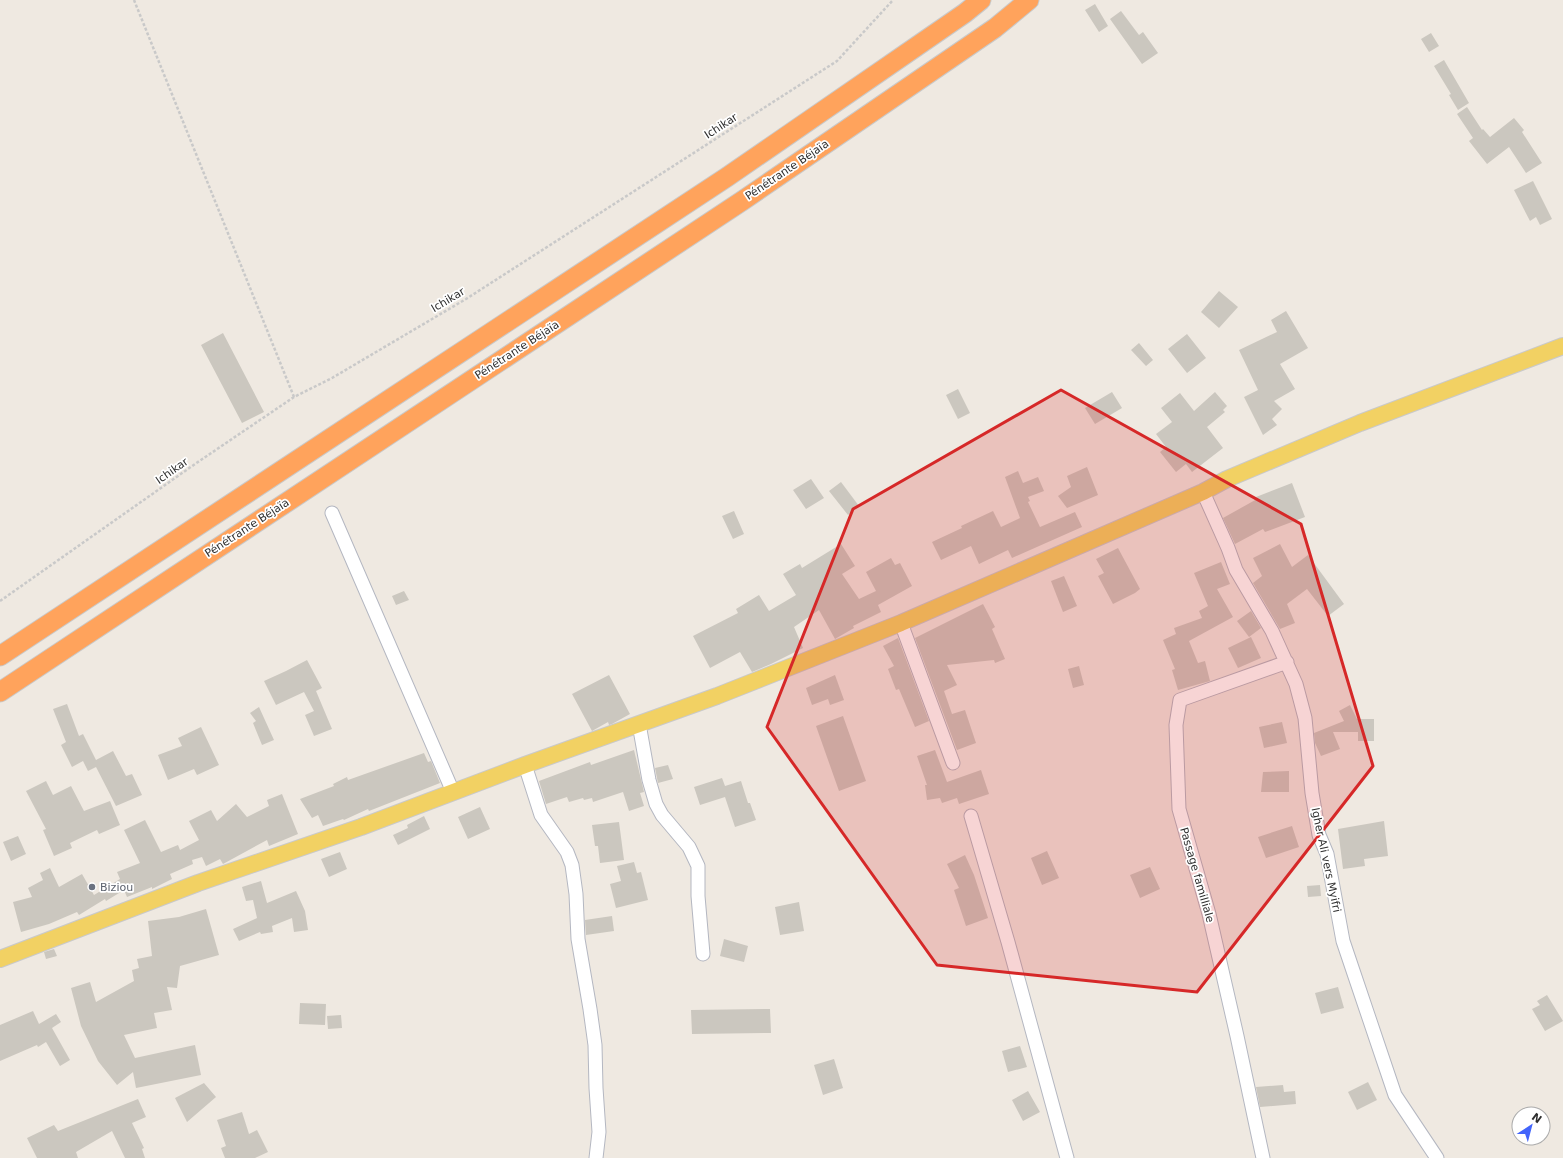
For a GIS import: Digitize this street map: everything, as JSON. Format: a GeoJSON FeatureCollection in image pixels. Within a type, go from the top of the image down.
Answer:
{"type":"FeatureCollection","features":[{"type":"Feature","properties":{"kind":"highway"},"geometry":{"type":"LineString","coordinates":[[0,656],[727,177],[965,13],[981,0]]}},
{"type":"Feature","properties":{"kind":"highway","name":"Pénétrante Béjaïa"},"geometry":{"type":"LineString","coordinates":[[0,692],[742,201],[995,28],[1029,0]]}},
{"type":"Feature","properties":{"kind":"main road"},"geometry":{"type":"LineString","coordinates":[[0,959],[198,883],[361,827],[525,765],[718,696],[900,623],[1203,492],[1227,479],[1360,423],[1563,346]]}},
{"type":"Feature","properties":{"kind":"street","name":"Igher Ali vers Myifri"},"geometry":{"type":"LineString","coordinates":[[1203,492],[1228,548],[1236,570],[1272,631],[1296,684],[1305,718],[1312,793],[1319,835],[1327,854],[1343,941],[1395,1095],[1437,1158]]}},
{"type":"Feature","properties":{"kind":"street"},"geometry":{"type":"LineString","coordinates":[[332,513],[453,792]]}},
{"type":"Feature","properties":{"kind":"street"},"geometry":{"type":"LineString","coordinates":[[900,623],[953,763]]}},
{"type":"Feature","properties":{"kind":"street","name":"Passage familliale"},"geometry":{"type":"LineString","coordinates":[[1263,1158],[1209,914],[1179,809],[1176,725],[1180,700],[1287,662]]}},
{"type":"Feature","properties":{"kind":"street"},"geometry":{"type":"LineString","coordinates":[[639,724],[649,780],[656,804],[662,815],[689,847],[698,866],[698,896],[703,954]]}},
{"type":"Feature","properties":{"kind":"street"},"geometry":{"type":"LineString","coordinates":[[525,765],[541,816],[567,852],[572,865],[576,894],[578,940],[595,1045],[596,1088],[600,1132],[596,1158]]}},
{"type":"Feature","properties":{"kind":"street"},"geometry":{"type":"LineString","coordinates":[[971,816],[1008,942],[1067,1158]]}},
{"type":"Feature","properties":{"kind":"path"},"geometry":{"type":"LineString","coordinates":[[134,0],[294,397]]}},
{"type":"Feature","properties":{"kind":"path","name":"Ichikar"},"geometry":{"type":"LineString","coordinates":[[0,601],[294,397],[332,378],[466,299],[837,61],[893,0]]}},
{"type":"Feature","properties":{"kind":"highlighted area"},"geometry":{"type":"Polygon","coordinates":[[[1061,390],[1301,524],[1373,766],[1197,992],[937,965],[767,727],[853,509],[1061,390]]]}},
{"type":"Feature","properties":{"kind":"building"},"geometry":{"type":"Polygon","coordinates":[[[1095,4],[1108,26],[1099,32],[1085,10],[1095,4]]]}},
{"type":"Feature","properties":{"kind":"building"},"geometry":{"type":"Polygon","coordinates":[[[1121,11],[1139,35],[1143,32],[1158,53],[1142,64],[1110,19],[1121,11]]]}},
{"type":"Feature","properties":{"kind":"building"},"geometry":{"type":"Polygon","coordinates":[[[1431,33],[1439,46],[1429,52],[1421,39],[1431,33]]]}},
{"type":"Feature","properties":{"kind":"building"},"geometry":{"type":"Polygon","coordinates":[[[1444,60],[1469,103],[1458,110],[1449,95],[1451,94],[1434,66],[1444,60]]]}},
{"type":"Feature","properties":{"kind":"building"},"geometry":{"type":"Polygon","coordinates":[[[1467,107],[1482,130],[1483,129],[1490,137],[1514,118],[1524,130],[1522,132],[1542,163],[1526,173],[1509,147],[1487,164],[1469,141],[1473,138],[1457,114],[1467,107]]]}},
{"type":"Feature","properties":{"kind":"building"},"geometry":{"type":"Polygon","coordinates":[[[1533,181],[1552,219],[1540,225],[1536,217],[1530,221],[1514,190],[1533,181]]]}},
{"type":"Feature","properties":{"kind":"building"},"geometry":{"type":"Polygon","coordinates":[[[1219,291],[1238,307],[1219,328],[1201,312],[1219,291]]]}},
{"type":"Feature","properties":{"kind":"building"},"geometry":{"type":"Polygon","coordinates":[[[1286,311],[1308,348],[1280,364],[1295,389],[1274,401],[1282,409],[1272,419],[1277,425],[1263,435],[1244,397],[1258,390],[1239,350],[1277,332],[1271,320],[1286,311]]]}},
{"type":"Feature","properties":{"kind":"building"},"geometry":{"type":"Polygon","coordinates":[[[223,333],[264,412],[242,423],[201,345],[223,333]]]}},
{"type":"Feature","properties":{"kind":"building"},"geometry":{"type":"Polygon","coordinates":[[[1187,334],[1206,358],[1187,373],[1168,349],[1187,334]]]}},
{"type":"Feature","properties":{"kind":"building"},"geometry":{"type":"Polygon","coordinates":[[[1139,343],[1153,360],[1146,366],[1131,350],[1139,343]]]}},
{"type":"Feature","properties":{"kind":"building"},"geometry":{"type":"Polygon","coordinates":[[[958,389],[970,413],[958,419],[946,395],[958,389]]]}},
{"type":"Feature","properties":{"kind":"building"},"geometry":{"type":"Polygon","coordinates":[[[1112,392],[1122,408],[1095,424],[1085,408],[1112,392]]]}},
{"type":"Feature","properties":{"kind":"building"},"geometry":{"type":"Polygon","coordinates":[[[1215,392],[1227,406],[1223,410],[1225,412],[1207,427],[1223,448],[1192,472],[1186,464],[1176,472],[1160,452],[1166,447],[1156,434],[1172,422],[1161,408],[1180,393],[1194,411],[1215,392]]]}},
{"type":"Feature","properties":{"kind":"building"},"geometry":{"type":"Polygon","coordinates":[[[1087,467],[1098,495],[1067,508],[1058,496],[1071,487],[1067,476],[1087,467]]]}},
{"type":"Feature","properties":{"kind":"building"},"geometry":{"type":"Polygon","coordinates":[[[1018,471],[1023,483],[1038,477],[1044,491],[1028,497],[1030,501],[1028,502],[1040,527],[1075,512],[1082,527],[1012,558],[1008,550],[979,564],[971,546],[941,560],[932,542],[962,528],[961,526],[993,511],[1001,527],[1020,518],[1005,477],[1018,471]]]}},
{"type":"Feature","properties":{"kind":"building"},"geometry":{"type":"Polygon","coordinates":[[[811,479],[824,498],[806,509],[793,490],[811,479]]]}},
{"type":"Feature","properties":{"kind":"building"},"geometry":{"type":"Polygon","coordinates":[[[841,482],[859,506],[848,515],[829,491],[841,482]]]}},
{"type":"Feature","properties":{"kind":"building"},"geometry":{"type":"Polygon","coordinates":[[[1292,483],[1305,517],[1265,532],[1263,529],[1235,544],[1223,518],[1257,499],[1256,497],[1292,483]]]}},
{"type":"Feature","properties":{"kind":"building"},"geometry":{"type":"Polygon","coordinates":[[[734,511],[744,534],[733,539],[722,516],[734,511]]]}},
{"type":"Feature","properties":{"kind":"building"},"geometry":{"type":"Polygon","coordinates":[[[841,544],[855,566],[842,574],[859,599],[876,591],[866,572],[891,558],[895,565],[900,563],[912,586],[878,605],[881,612],[853,626],[854,628],[835,639],[819,610],[794,627],[803,648],[752,672],[740,652],[710,668],[693,636],[738,613],[736,609],[759,595],[769,611],[796,595],[783,574],[800,564],[802,568],[841,544]]]}},
{"type":"Feature","properties":{"kind":"building"},"geometry":{"type":"Polygon","coordinates":[[[1280,544],[1292,567],[1308,555],[1344,604],[1328,616],[1307,589],[1287,604],[1295,623],[1280,629],[1253,583],[1262,576],[1253,558],[1280,544]]]}},
{"type":"Feature","properties":{"kind":"building"},"geometry":{"type":"Polygon","coordinates":[[[1118,548],[1140,589],[1113,604],[1098,576],[1104,573],[1096,559],[1118,548]]]}},
{"type":"Feature","properties":{"kind":"building"},"geometry":{"type":"Polygon","coordinates":[[[1221,562],[1230,584],[1217,589],[1233,617],[1189,641],[1198,663],[1205,661],[1210,681],[1178,690],[1172,670],[1175,669],[1163,640],[1176,634],[1174,628],[1202,618],[1199,611],[1208,606],[1194,573],[1221,562]]]}},
{"type":"Feature","properties":{"kind":"building"},"geometry":{"type":"Polygon","coordinates":[[[1064,576],[1077,606],[1063,612],[1051,581],[1064,576]]]}},
{"type":"Feature","properties":{"kind":"building"},"geometry":{"type":"Polygon","coordinates":[[[404,591],[409,600],[396,605],[392,596],[404,591]]]}},
{"type":"Feature","properties":{"kind":"building"},"geometry":{"type":"Polygon","coordinates":[[[983,604],[995,627],[992,629],[1005,659],[995,663],[994,660],[947,665],[957,685],[944,691],[952,714],[965,710],[976,743],[957,750],[915,638],[983,604]]]}},
{"type":"Feature","properties":{"kind":"building"},"geometry":{"type":"Polygon","coordinates":[[[1251,611],[1261,628],[1249,637],[1237,621],[1251,611]]]}},
{"type":"Feature","properties":{"kind":"building"},"geometry":{"type":"Polygon","coordinates":[[[1251,637],[1261,658],[1238,668],[1228,648],[1251,637]]]}},
{"type":"Feature","properties":{"kind":"building"},"geometry":{"type":"Polygon","coordinates":[[[898,638],[929,721],[915,727],[899,689],[896,690],[888,669],[894,666],[883,646],[898,638]]]}},
{"type":"Feature","properties":{"kind":"building"},"geometry":{"type":"Polygon","coordinates":[[[307,660],[322,688],[316,691],[332,729],[314,736],[305,715],[314,711],[304,692],[276,705],[264,681],[307,660]]]}},
{"type":"Feature","properties":{"kind":"building"},"geometry":{"type":"Polygon","coordinates":[[[1079,666],[1084,685],[1073,688],[1068,669],[1079,666]]]}},
{"type":"Feature","properties":{"kind":"building"},"geometry":{"type":"Polygon","coordinates":[[[609,675],[630,714],[612,724],[609,725],[608,722],[592,731],[572,694],[609,675]]]}},
{"type":"Feature","properties":{"kind":"building"},"geometry":{"type":"Polygon","coordinates":[[[835,675],[844,700],[830,705],[828,699],[812,705],[806,688],[835,675]]]}},
{"type":"Feature","properties":{"kind":"building"},"geometry":{"type":"Polygon","coordinates":[[[67,704],[79,736],[83,734],[96,760],[113,751],[126,776],[132,774],[142,795],[116,806],[96,767],[88,771],[83,761],[72,767],[61,745],[66,742],[53,709],[67,704]]]}},
{"type":"Feature","properties":{"kind":"building"},"geometry":{"type":"Polygon","coordinates":[[[1350,705],[1357,719],[1374,719],[1374,741],[1358,741],[1358,732],[1333,732],[1340,749],[1321,756],[1315,743],[1314,733],[1344,721],[1339,711],[1350,705]]]}},
{"type":"Feature","properties":{"kind":"building"},"geometry":{"type":"Polygon","coordinates":[[[259,707],[274,740],[262,745],[253,723],[256,721],[250,713],[259,707]]]}},
{"type":"Feature","properties":{"kind":"building"},"geometry":{"type":"Polygon","coordinates":[[[843,716],[866,781],[839,791],[816,726],[843,716]]]}},
{"type":"Feature","properties":{"kind":"building"},"geometry":{"type":"Polygon","coordinates":[[[1282,722],[1287,743],[1264,748],[1259,727],[1282,722]]]}},
{"type":"Feature","properties":{"kind":"building"},"geometry":{"type":"Polygon","coordinates":[[[201,727],[219,765],[197,775],[194,769],[168,780],[158,755],[182,746],[178,738],[201,727]]]}},
{"type":"Feature","properties":{"kind":"building"},"geometry":{"type":"Polygon","coordinates":[[[634,750],[644,792],[640,793],[644,806],[629,811],[623,792],[593,802],[592,798],[584,800],[583,798],[569,802],[567,797],[546,804],[539,781],[590,762],[591,765],[634,750]]]}},
{"type":"Feature","properties":{"kind":"building"},"geometry":{"type":"Polygon","coordinates":[[[935,750],[947,782],[981,770],[989,794],[959,804],[957,798],[942,803],[940,798],[927,800],[925,785],[927,785],[917,756],[935,750]]]}},
{"type":"Feature","properties":{"kind":"building"},"geometry":{"type":"Polygon","coordinates":[[[424,753],[428,762],[431,761],[440,783],[369,811],[368,809],[344,820],[343,819],[323,826],[318,815],[312,818],[300,799],[334,786],[333,784],[347,777],[348,780],[424,753]]]}},
{"type":"Feature","properties":{"kind":"building"},"geometry":{"type":"Polygon","coordinates":[[[668,765],[673,779],[658,783],[655,768],[668,765]]]}},
{"type":"Feature","properties":{"kind":"building"},"geometry":{"type":"Polygon","coordinates":[[[1289,771],[1289,792],[1261,792],[1263,772],[1289,771]]]}},
{"type":"Feature","properties":{"kind":"building"},"geometry":{"type":"Polygon","coordinates":[[[722,778],[725,786],[741,781],[748,803],[750,803],[756,820],[735,827],[725,797],[700,805],[694,787],[722,778]]]}},
{"type":"Feature","properties":{"kind":"building"},"geometry":{"type":"Polygon","coordinates":[[[46,781],[53,795],[71,786],[84,811],[110,801],[120,825],[99,834],[97,830],[70,843],[72,848],[54,856],[43,830],[46,829],[26,791],[46,781]]]}},
{"type":"Feature","properties":{"kind":"building"},"geometry":{"type":"Polygon","coordinates":[[[282,794],[298,834],[269,846],[267,840],[223,864],[220,859],[206,866],[202,857],[192,860],[193,864],[170,874],[172,879],[152,889],[152,887],[127,897],[124,890],[106,901],[105,899],[79,915],[77,912],[49,924],[21,932],[13,902],[32,897],[28,888],[43,880],[40,873],[50,868],[59,887],[82,874],[94,895],[120,879],[117,872],[140,863],[124,830],[145,820],[161,852],[178,845],[180,850],[199,840],[189,821],[211,810],[217,821],[236,804],[247,817],[269,806],[267,800],[282,794]]]}},
{"type":"Feature","properties":{"kind":"building"},"geometry":{"type":"Polygon","coordinates":[[[480,807],[490,829],[468,839],[458,817],[480,807]]]}},
{"type":"Feature","properties":{"kind":"building"},"geometry":{"type":"Polygon","coordinates":[[[424,816],[430,829],[398,845],[393,835],[408,828],[407,825],[424,816]]]}},
{"type":"Feature","properties":{"kind":"building"},"geometry":{"type":"Polygon","coordinates":[[[1384,821],[1388,856],[1364,859],[1365,866],[1343,869],[1338,829],[1384,821]]]}},
{"type":"Feature","properties":{"kind":"building"},"geometry":{"type":"Polygon","coordinates":[[[619,822],[624,860],[600,863],[598,846],[595,846],[592,825],[619,822]]]}},
{"type":"Feature","properties":{"kind":"building"},"geometry":{"type":"Polygon","coordinates":[[[1292,826],[1299,847],[1266,858],[1258,837],[1292,826]]]}},
{"type":"Feature","properties":{"kind":"building"},"geometry":{"type":"Polygon","coordinates":[[[18,836],[26,854],[11,861],[3,842],[18,836]]]}},
{"type":"Feature","properties":{"kind":"building"},"geometry":{"type":"Polygon","coordinates":[[[1047,851],[1059,878],[1042,885],[1031,858],[1047,851]]]}},
{"type":"Feature","properties":{"kind":"building"},"geometry":{"type":"Polygon","coordinates":[[[340,852],[347,869],[329,877],[321,859],[340,852]]]}},
{"type":"Feature","properties":{"kind":"building"},"geometry":{"type":"Polygon","coordinates":[[[965,855],[974,875],[988,918],[966,926],[954,890],[959,888],[947,864],[965,855]]]}},
{"type":"Feature","properties":{"kind":"building"},"geometry":{"type":"Polygon","coordinates":[[[634,862],[637,873],[641,872],[648,900],[616,908],[610,884],[621,881],[617,866],[634,862]]]}},
{"type":"Feature","properties":{"kind":"building"},"geometry":{"type":"Polygon","coordinates":[[[1150,867],[1160,889],[1140,898],[1130,875],[1150,867]]]}},
{"type":"Feature","properties":{"kind":"building"},"geometry":{"type":"Polygon","coordinates":[[[261,881],[267,903],[296,891],[305,911],[308,930],[294,932],[292,918],[272,926],[273,932],[261,934],[260,932],[239,941],[233,929],[257,918],[253,900],[246,901],[242,887],[261,881]]]}},
{"type":"Feature","properties":{"kind":"building"},"geometry":{"type":"Polygon","coordinates":[[[1320,885],[1321,896],[1308,897],[1307,886],[1320,885]]]}},
{"type":"Feature","properties":{"kind":"building"},"geometry":{"type":"Polygon","coordinates":[[[799,902],[804,931],[780,935],[775,907],[799,902]]]}},
{"type":"Feature","properties":{"kind":"building"},"geometry":{"type":"Polygon","coordinates":[[[206,909],[219,955],[180,966],[177,988],[167,987],[172,1010],[154,1013],[157,1028],[124,1035],[135,1058],[195,1045],[201,1075],[136,1088],[133,1072],[117,1085],[98,1061],[81,1026],[71,988],[90,982],[96,1002],[134,981],[132,970],[139,968],[137,959],[152,956],[148,921],[179,917],[206,909]]]}},
{"type":"Feature","properties":{"kind":"building"},"geometry":{"type":"Polygon","coordinates":[[[612,916],[614,931],[586,935],[585,920],[612,916]]]}},
{"type":"Feature","properties":{"kind":"building"},"geometry":{"type":"Polygon","coordinates":[[[724,939],[748,946],[744,962],[720,956],[724,939]]]}},
{"type":"Feature","properties":{"kind":"building"},"geometry":{"type":"Polygon","coordinates":[[[54,949],[57,956],[46,959],[44,952],[54,949]]]}},
{"type":"Feature","properties":{"kind":"building"},"geometry":{"type":"Polygon","coordinates":[[[1338,987],[1344,1008],[1321,1014],[1315,993],[1338,987]]]}},
{"type":"Feature","properties":{"kind":"building"},"geometry":{"type":"Polygon","coordinates":[[[1547,995],[1563,1021],[1545,1031],[1532,1009],[1540,1005],[1537,1001],[1547,995]]]}},
{"type":"Feature","properties":{"kind":"building"},"geometry":{"type":"Polygon","coordinates":[[[300,1003],[326,1004],[325,1025],[299,1024],[300,1003]]]}},
{"type":"Feature","properties":{"kind":"building"},"geometry":{"type":"Polygon","coordinates":[[[770,1009],[771,1033],[692,1034],[691,1010],[770,1009]]]}},
{"type":"Feature","properties":{"kind":"building"},"geometry":{"type":"Polygon","coordinates":[[[33,1011],[39,1024],[56,1014],[61,1022],[52,1028],[70,1060],[60,1066],[46,1042],[38,1047],[37,1045],[0,1061],[0,1025],[33,1011]]]}},
{"type":"Feature","properties":{"kind":"building"},"geometry":{"type":"Polygon","coordinates":[[[341,1015],[342,1028],[328,1029],[327,1016],[341,1015]]]}},
{"type":"Feature","properties":{"kind":"building"},"geometry":{"type":"Polygon","coordinates":[[[1020,1046],[1027,1067],[1008,1072],[1002,1051],[1020,1046]]]}},
{"type":"Feature","properties":{"kind":"building"},"geometry":{"type":"Polygon","coordinates":[[[834,1059],[843,1088],[823,1095],[814,1065],[834,1059]]]}},
{"type":"Feature","properties":{"kind":"building"},"geometry":{"type":"Polygon","coordinates":[[[1368,1082],[1377,1100],[1357,1110],[1348,1092],[1368,1082]]]}},
{"type":"Feature","properties":{"kind":"building"},"geometry":{"type":"Polygon","coordinates":[[[204,1083],[216,1097],[187,1122],[175,1098],[204,1083]]]}},
{"type":"Feature","properties":{"kind":"building"},"geometry":{"type":"Polygon","coordinates":[[[1283,1085],[1284,1092],[1295,1091],[1296,1104],[1260,1107],[1256,1087],[1283,1085]]]}},
{"type":"Feature","properties":{"kind":"building"},"geometry":{"type":"Polygon","coordinates":[[[1028,1091],[1040,1112],[1023,1121],[1012,1100],[1028,1091]]]}},
{"type":"Feature","properties":{"kind":"building"},"geometry":{"type":"Polygon","coordinates":[[[138,1099],[146,1117],[132,1123],[144,1148],[142,1149],[145,1158],[125,1158],[112,1131],[76,1152],[78,1158],[37,1158],[27,1138],[54,1125],[58,1131],[138,1099]]]}},
{"type":"Feature","properties":{"kind":"building"},"geometry":{"type":"Polygon","coordinates":[[[242,1112],[249,1134],[257,1130],[268,1152],[255,1158],[225,1158],[221,1148],[226,1146],[217,1120],[242,1112]]]}},
{"type":"Feature","properties":{"kind":"place","name":"Biziou"},"geometry":{"type":"Point","coordinates":[92,887]}}]}
